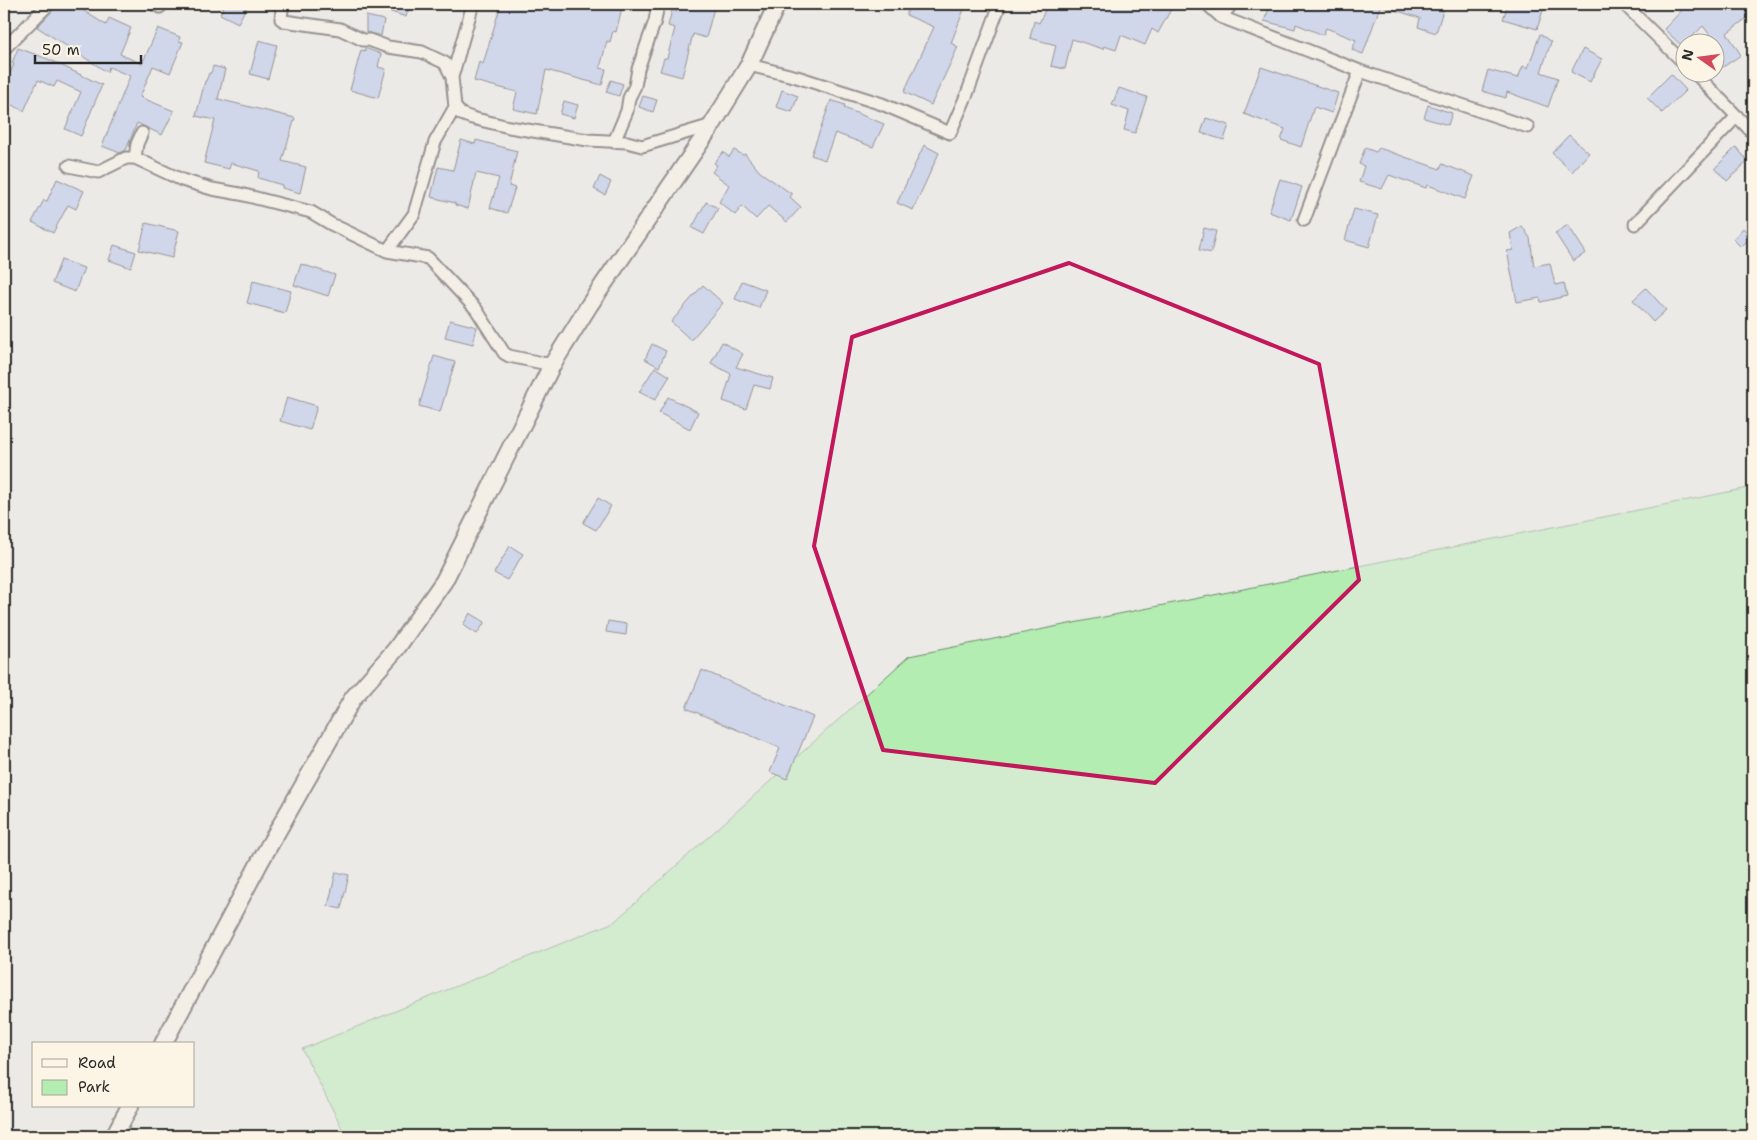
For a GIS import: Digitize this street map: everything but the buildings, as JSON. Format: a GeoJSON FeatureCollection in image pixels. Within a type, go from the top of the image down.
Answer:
{"type":"FeatureCollection","features":[{"type":"Feature","properties":{"kind":"main road"},"geometry":{"type":"LineString","coordinates":[[164,1042],[261,860],[353,698],[396,649],[444,581],[552,365],[590,304],[675,181],[750,65],[774,5]]}},
{"type":"Feature","properties":{"kind":"main road"},"geometry":{"type":"LineString","coordinates":[[114,1136],[129,1108]]}},
{"type":"Feature","properties":{"kind":"street"},"geometry":{"type":"LineString","coordinates":[[4,49],[49,4]]}},
{"type":"Feature","properties":{"kind":"street"},"geometry":{"type":"LineString","coordinates":[[153,4],[160,7],[161,4]]}},
{"type":"Feature","properties":{"kind":"street"},"geometry":{"type":"LineString","coordinates":[[279,4],[282,10],[281,19],[284,21],[340,29],[363,40],[369,40],[388,47],[422,52],[445,63],[452,77],[455,107],[461,114],[472,118],[509,127],[588,140],[642,146],[712,125]]}},
{"type":"Feature","properties":{"kind":"street"},"geometry":{"type":"LineString","coordinates":[[452,77],[473,4]]}},
{"type":"Feature","properties":{"kind":"street"},"geometry":{"type":"LineString","coordinates":[[614,142],[622,125],[635,86],[638,69],[655,21],[658,4]]}},
{"type":"Feature","properties":{"kind":"street"},"geometry":{"type":"LineString","coordinates":[[750,65],[797,77],[882,104],[950,134],[967,94],[1000,4]]}},
{"type":"Feature","properties":{"kind":"street"},"geometry":{"type":"LineString","coordinates":[[1208,4],[1221,17],[1360,71],[1528,127]]}},
{"type":"Feature","properties":{"kind":"street"},"geometry":{"type":"LineString","coordinates":[[1221,17],[1232,4]]}},
{"type":"Feature","properties":{"kind":"street"},"geometry":{"type":"LineString","coordinates":[[1624,4],[1674,53]]}},
{"type":"Feature","properties":{"kind":"street"},"geometry":{"type":"LineString","coordinates":[[1304,220],[1360,71]]}},
{"type":"Feature","properties":{"kind":"street"},"geometry":{"type":"LineString","coordinates":[[1704,82],[1753,133]]}},
{"type":"Feature","properties":{"kind":"street"},"geometry":{"type":"LineString","coordinates":[[387,250],[414,214],[435,142],[455,107]]}},
{"type":"Feature","properties":{"kind":"street"},"geometry":{"type":"LineString","coordinates":[[1635,224],[1737,116]]}},
{"type":"Feature","properties":{"kind":"street"},"geometry":{"type":"LineString","coordinates":[[622,125],[636,145]]}},
{"type":"Feature","properties":{"kind":"street"},"geometry":{"type":"LineString","coordinates":[[135,158],[137,144],[142,134]]}},
{"type":"Feature","properties":{"kind":"street"},"geometry":{"type":"LineString","coordinates":[[69,166],[98,172],[126,158],[135,158],[182,180],[212,189],[312,212],[331,224],[387,250],[431,260],[476,309],[504,353],[509,356],[552,365]]}},
{"type":"Feature","properties":{"kind":"highlighted area"},"geometry":{"type":"Polygon","coordinates":[[[1069,263],[1319,364],[1359,580],[1155,783],[883,750],[814,546],[852,337],[1069,263]]]}},
{"type":"Feature","properties":{"kind":"green space"},"geometry":{"type":"Polygon","coordinates":[[[1753,487],[1753,1136],[379,1136],[344,1132],[302,1049],[614,922],[909,656],[1753,487]]]}}]}
